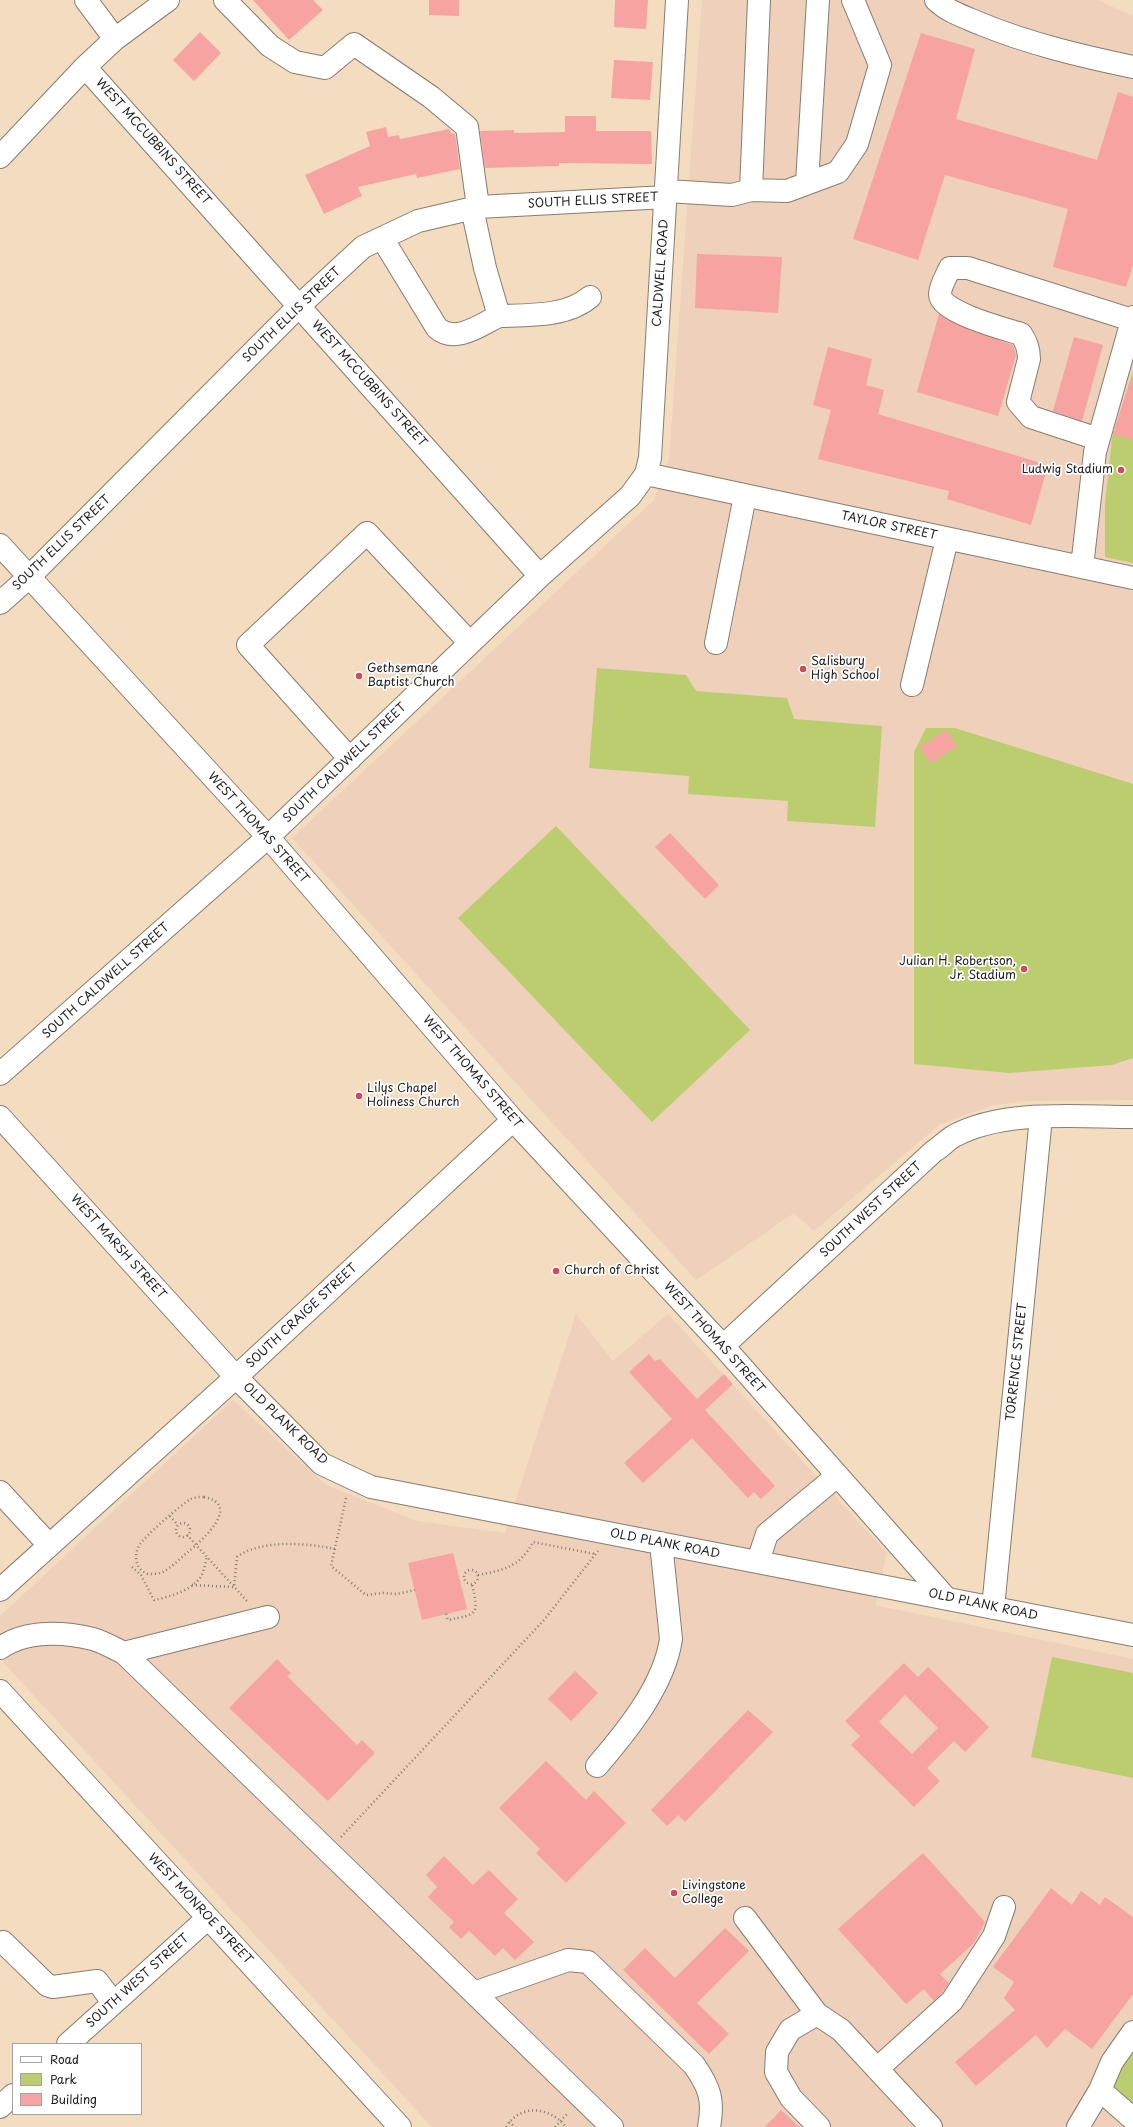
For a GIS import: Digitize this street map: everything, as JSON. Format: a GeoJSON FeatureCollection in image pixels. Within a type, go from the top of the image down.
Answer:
{"type":"FeatureCollection","features":[{"type":"Feature","properties":{"kind":"street"},"geometry":{"type":"LineString","coordinates":[[86,0],[115,39]]}},
{"type":"Feature","properties":{"kind":"street"},"geometry":{"type":"LineString","coordinates":[[2,150],[115,39],[168,0]]}},
{"type":"Feature","properties":{"kind":"street"},"geometry":{"type":"LineString","coordinates":[[226,0],[270,46],[295,62],[325,68],[354,44],[431,97],[467,127],[475,207],[485,268],[499,316]]}},
{"type":"Feature","properties":{"kind":"street","name":"CALDWELL ROAD"},"geometry":{"type":"LineString","coordinates":[[646,474],[650,458],[667,194],[677,0]]}},
{"type":"Feature","properties":{"kind":"street"},"geometry":{"type":"LineString","coordinates":[[751,190],[759,0]]}},
{"type":"Feature","properties":{"kind":"street"},"geometry":{"type":"LineString","coordinates":[[807,183],[818,0]]}},
{"type":"Feature","properties":{"kind":"street","name":"SOUTH ELLIS STREET"},"geometry":{"type":"LineString","coordinates":[[0,603],[29,577],[299,306],[363,248],[382,238],[418,221],[475,207],[667,194],[732,195],[751,190],[787,191],[838,172],[858,144],[880,65],[852,0]]}},
{"type":"Feature","properties":{"kind":"street"},"geometry":{"type":"LineString","coordinates":[[936,0],[943,7],[957,14],[1037,44],[1133,67]]}},
{"type":"Feature","properties":{"kind":"street","name":"WEST MCCUBBINS STREET"},"geometry":{"type":"LineString","coordinates":[[85,67],[540,576]]}},
{"type":"Feature","properties":{"kind":"street"},"geometry":{"type":"LineString","coordinates":[[382,238],[437,328],[443,333],[454,336],[461,334],[499,316],[560,312],[583,303],[590,297]]}},
{"type":"Feature","properties":{"kind":"street"},"geometry":{"type":"LineString","coordinates":[[1082,567],[1095,452],[1132,318],[968,268],[950,268],[940,294],[941,300],[947,306],[960,313],[1021,334],[1024,338],[1029,353],[1029,359],[1018,402],[1024,411],[1031,417],[1098,439]]}},
{"type":"Feature","properties":{"kind":"street","name":"TAYLOR STREET"},"geometry":{"type":"LineString","coordinates":[[646,474],[1133,578]]}},
{"type":"Feature","properties":{"kind":"street","name":"SOUTH CALDWELL STREET"},"geometry":{"type":"LineString","coordinates":[[0,1074],[268,837],[540,576],[630,496],[646,474]]}},
{"type":"Feature","properties":{"kind":"street"},"geometry":{"type":"LineString","coordinates":[[716,643],[745,496]]}},
{"type":"Feature","properties":{"kind":"street"},"geometry":{"type":"LineString","coordinates":[[350,759],[248,645],[368,533],[470,643]]}},
{"type":"Feature","properties":{"kind":"street"},"geometry":{"type":"LineString","coordinates":[[912,685],[947,539]]}},
{"type":"Feature","properties":{"kind":"street","name":"WEST THOMAS STREET"},"geometry":{"type":"LineString","coordinates":[[0,545],[268,837],[513,1120],[723,1346],[945,1597]]}},
{"type":"Feature","properties":{"kind":"street","name":"WEST MARSH STREET"},"geometry":{"type":"LineString","coordinates":[[0,1117],[236,1377]]}},
{"type":"Feature","properties":{"kind":"street","name":"SOUTH WEST STREET"},"geometry":{"type":"LineString","coordinates":[[723,1346],[934,1151],[954,1136],[995,1121],[1041,1117],[1133,1117]]}},
{"type":"Feature","properties":{"kind":"street","name":"TORRENCE STREET"},"geometry":{"type":"LineString","coordinates":[[993,1608],[1041,1117]]}},
{"type":"Feature","properties":{"kind":"street","name":"SOUTH CRAIGE STREET"},"geometry":{"type":"LineString","coordinates":[[0,1590],[236,1377],[513,1120]]}},
{"type":"Feature","properties":{"kind":"street","name":"OLD PLANK ROAD"},"geometry":{"type":"LineString","coordinates":[[236,1377],[322,1464],[371,1487],[945,1597],[993,1608],[1133,1635]]}},
{"type":"Feature","properties":{"kind":"street"},"geometry":{"type":"LineString","coordinates":[[758,1561],[767,1534],[837,1476]]}},
{"type":"Feature","properties":{"kind":"street"},"geometry":{"type":"LineString","coordinates":[[0,1492],[49,1545]]}},
{"type":"Feature","properties":{"kind":"street"},"geometry":{"type":"LineString","coordinates":[[597,1766],[630,1727],[657,1679],[670,1651],[671,1639],[661,1543]]}},
{"type":"Feature","properties":{"kind":"street"},"geometry":{"type":"LineString","coordinates":[[124,1653],[266,1618]]}},
{"type":"Feature","properties":{"kind":"street"},"geometry":{"type":"LineString","coordinates":[[0,1648],[7,1643],[45,1633],[94,1639],[124,1653],[612,2127]]}},
{"type":"Feature","properties":{"kind":"street","name":"WEST MONROE STREET"},"geometry":{"type":"LineString","coordinates":[[0,1691],[400,2127]]}},
{"type":"Feature","properties":{"kind":"street"},"geometry":{"type":"LineString","coordinates":[[877,2069],[952,2001],[994,1936],[1004,1907]]}},
{"type":"Feature","properties":{"kind":"street","name":"SOUTH WEST STREET"},"geometry":{"type":"LineString","coordinates":[[69,2043],[208,1918]]}},
{"type":"Feature","properties":{"kind":"street"},"geometry":{"type":"LineString","coordinates":[[745,1918],[817,2014],[841,2030],[931,2127]]}},
{"type":"Feature","properties":{"kind":"street"},"geometry":{"type":"LineString","coordinates":[[4,1942],[47,1985],[53,1988],[97,1981],[113,2002]]}},
{"type":"Feature","properties":{"kind":"street"},"geometry":{"type":"LineString","coordinates":[[474,1993],[568,1960],[588,1962],[694,2065],[706,2082],[711,2102],[712,2108],[709,2127]]}},
{"type":"Feature","properties":{"kind":"street"},"geometry":{"type":"LineString","coordinates":[[817,2014],[790,2030],[777,2052],[776,2072],[791,2098],[819,2127]]}},
{"type":"Feature","properties":{"kind":"street"},"geometry":{"type":"LineString","coordinates":[[1078,2127],[1100,2090],[1112,2062],[1133,2032]]}},
{"type":"Feature","properties":{"kind":"street"},"geometry":{"type":"LineString","coordinates":[[1100,2090],[1133,2119]]}},
{"type":"Feature","properties":{"kind":"street"},"geometry":{"type":"LineString","coordinates":[[0,2107],[12,2096]]}},
{"type":"Feature","properties":{"kind":"path"},"geometry":{"type":"LineString","coordinates":[[351,1478],[331,1566],[366,1595],[383,1593],[398,1594],[415,1590]]}},
{"type":"Feature","properties":{"kind":"path"},"geometry":{"type":"LineString","coordinates":[[132,1567],[139,1571],[148,1574],[160,1573],[170,1567],[210,1533],[216,1523],[219,1511],[215,1501],[204,1497],[195,1498],[186,1502],[170,1516],[139,1546],[136,1560],[139,1571],[154,1600],[165,1598],[192,1585],[202,1574],[207,1557]]}},
{"type":"Feature","properties":{"kind":"path"},"geometry":{"type":"LineString","coordinates":[[170,1516],[178,1526]]}},
{"type":"Feature","properties":{"kind":"path"},"geometry":{"type":"LineString","coordinates":[[183,1523],[187,1525],[189,1531],[187,1535],[181,1536],[178,1534],[176,1530],[178,1526],[183,1523]]}},
{"type":"Feature","properties":{"kind":"path"},"geometry":{"type":"LineString","coordinates":[[187,1535],[234,1587],[266,1618]]}},
{"type":"Feature","properties":{"kind":"path"},"geometry":{"type":"LineString","coordinates":[[478,1575],[514,1565],[524,1558],[533,1542],[595,1554]]}},
{"type":"Feature","properties":{"kind":"path"},"geometry":{"type":"LineString","coordinates":[[234,1587],[237,1557],[250,1550],[298,1544],[335,1549]]}},
{"type":"Feature","properties":{"kind":"path"},"geometry":{"type":"LineString","coordinates":[[345,1844],[340,1838],[544,1620],[600,1547]]}},
{"type":"Feature","properties":{"kind":"path"},"geometry":{"type":"LineString","coordinates":[[446,1614],[448,1620],[471,1615],[474,1612],[477,1606],[472,1584],[465,1580],[466,1573],[472,1570],[478,1575]]}},
{"type":"Feature","properties":{"kind":"path"},"geometry":{"type":"LineString","coordinates":[[472,1584],[478,1580],[478,1575]]}},
{"type":"Feature","properties":{"kind":"path"},"geometry":{"type":"LineString","coordinates":[[192,1585],[234,1587]]}},
{"type":"Feature","properties":{"kind":"path"},"geometry":{"type":"LineString","coordinates":[[506,2127],[509,2122],[518,2115],[528,2111],[540,2110],[551,2113],[566,2127]]}},
{"type":"Feature","properties":{"kind":"path"},"geometry":{"type":"LineString","coordinates":[[509,2122],[515,2127]]}},
{"type":"Feature","properties":{"kind":"shaded area","name":"Salisbury High School"},"geometry":{"type":"Polygon","coordinates":[[[702,0],[1097,0],[1133,16],[1133,1100],[1028,1101],[995,1105],[940,1124],[814,1231],[794,1213],[696,1280],[292,838],[654,500],[669,460],[702,0]]]}},
{"type":"Feature","properties":{"kind":"shaded area","name":"Livingstone College"},"geometry":{"type":"Polygon","coordinates":[[[576,1314],[613,1361],[668,1314],[887,1553],[875,1605],[1133,1659],[1133,2127],[432,2127],[0,1659],[0,1616],[233,1400],[326,1485],[417,1521],[505,1533],[576,1314]]]}},
{"type":"Feature","properties":{"kind":"green space","name":"Ludwig Stadium"},"geometry":{"type":"Polygon","coordinates":[[[1133,371],[1133,563],[1105,557],[1105,503],[1112,438],[1133,371]]]}},
{"type":"Feature","properties":{"kind":"green space"},"geometry":{"type":"Polygon","coordinates":[[[597,668],[686,675],[696,691],[787,698],[794,719],[882,726],[875,827],[787,821],[788,801],[688,794],[689,776],[589,768],[597,668]]]}},
{"type":"Feature","properties":{"kind":"green space","name":"Julian H. Robertson, Jr. Stadium"},"geometry":{"type":"Polygon","coordinates":[[[926,728],[955,728],[1133,784],[1133,1058],[1112,1065],[1009,1073],[914,1064],[914,752],[926,728]]]}},
{"type":"Feature","properties":{"kind":"green space"},"geometry":{"type":"Polygon","coordinates":[[[556,826],[750,1030],[652,1122],[458,918],[556,826]]]}},
{"type":"Feature","properties":{"kind":"green space"},"geometry":{"type":"Polygon","coordinates":[[[1052,1657],[1133,1673],[1133,1778],[1031,1757],[1052,1657]]]}},
{"type":"Feature","properties":{"kind":"green space"},"geometry":{"type":"Polygon","coordinates":[[[1133,2052],[1133,2110],[1107,2089],[1133,2052]]]}},
{"type":"Feature","properties":{"kind":"building"},"geometry":{"type":"Polygon","coordinates":[[[253,0],[313,0],[323,10],[289,40],[253,0]]]}},
{"type":"Feature","properties":{"kind":"building"},"geometry":{"type":"Polygon","coordinates":[[[429,0],[459,0],[459,16],[429,15],[429,0]]]}},
{"type":"Feature","properties":{"kind":"building"},"geometry":{"type":"Polygon","coordinates":[[[615,0],[648,0],[646,29],[614,27],[615,0]]]}},
{"type":"Feature","properties":{"kind":"building"},"geometry":{"type":"Polygon","coordinates":[[[200,32],[221,53],[194,81],[173,60],[200,32]]]}},
{"type":"Feature","properties":{"kind":"building"},"geometry":{"type":"Polygon","coordinates":[[[921,33],[975,49],[956,119],[1097,160],[1118,92],[1133,97],[1133,265],[1126,287],[1053,267],[1068,209],[945,175],[918,260],[853,239],[921,33]]]}},
{"type":"Feature","properties":{"kind":"building"},"geometry":{"type":"Polygon","coordinates":[[[614,60],[653,62],[650,100],[611,98],[614,60]]]}},
{"type":"Feature","properties":{"kind":"building"},"geometry":{"type":"Polygon","coordinates":[[[565,116],[596,116],[596,131],[651,131],[652,164],[559,163],[559,166],[485,168],[480,131],[514,130],[514,133],[565,132],[565,116]]]}},
{"type":"Feature","properties":{"kind":"building"},"geometry":{"type":"Polygon","coordinates":[[[386,127],[388,137],[399,135],[400,139],[449,129],[451,133],[455,134],[460,169],[417,178],[416,174],[358,187],[362,196],[324,214],[305,175],[370,146],[366,132],[386,127]]]}},
{"type":"Feature","properties":{"kind":"building"},"geometry":{"type":"Polygon","coordinates":[[[697,254],[782,257],[778,313],[695,308],[697,254]]]}},
{"type":"Feature","properties":{"kind":"building"},"geometry":{"type":"Polygon","coordinates":[[[939,314],[969,330],[1013,345],[1016,355],[998,416],[917,392],[939,314]]]}},
{"type":"Feature","properties":{"kind":"building"},"geometry":{"type":"Polygon","coordinates":[[[1074,337],[1103,345],[1082,421],[1053,411],[1074,337]]]}},
{"type":"Feature","properties":{"kind":"building"},"geometry":{"type":"Polygon","coordinates":[[[828,347],[872,359],[866,385],[884,390],[878,414],[1048,465],[1031,525],[947,499],[949,491],[818,459],[831,410],[813,405],[828,347]]]}},
{"type":"Feature","properties":{"kind":"building"},"geometry":{"type":"Polygon","coordinates":[[[1130,381],[1133,382],[1133,440],[1113,434],[1130,381]]]}},
{"type":"Feature","properties":{"kind":"building"},"geometry":{"type":"Polygon","coordinates":[[[947,730],[957,747],[930,763],[920,747],[947,730]]]}},
{"type":"Feature","properties":{"kind":"building"},"geometry":{"type":"Polygon","coordinates":[[[670,833],[719,885],[705,899],[655,847],[670,833]]]}},
{"type":"Feature","properties":{"kind":"building"},"geometry":{"type":"Polygon","coordinates":[[[649,1354],[655,1361],[660,1359],[697,1399],[724,1374],[733,1384],[705,1410],[775,1486],[761,1499],[754,1492],[748,1498],[692,1438],[643,1483],[624,1463],[672,1419],[629,1372],[649,1354]]]}},
{"type":"Feature","properties":{"kind":"building"},"geometry":{"type":"Polygon","coordinates":[[[453,1553],[467,1609],[422,1620],[408,1563],[453,1553]]]}},
{"type":"Feature","properties":{"kind":"building"},"geometry":{"type":"Polygon","coordinates":[[[277,1659],[291,1673],[287,1676],[357,1745],[362,1740],[375,1753],[328,1801],[229,1708],[277,1659]]]}},
{"type":"Feature","properties":{"kind":"building"},"geometry":{"type":"Polygon","coordinates":[[[904,1663],[918,1677],[928,1667],[989,1727],[965,1752],[954,1741],[927,1768],[940,1781],[914,1807],[851,1745],[860,1736],[845,1721],[904,1663]],[[905,1695],[879,1722],[912,1754],[938,1728],[905,1695]]]}},
{"type":"Feature","properties":{"kind":"building"},"geometry":{"type":"Polygon","coordinates":[[[575,1671],[598,1693],[571,1721],[548,1699],[575,1671]]]}},
{"type":"Feature","properties":{"kind":"building"},"geometry":{"type":"Polygon","coordinates":[[[748,1710],[773,1732],[685,1822],[678,1815],[667,1826],[651,1810],[748,1710]]]}},
{"type":"Feature","properties":{"kind":"building"},"geometry":{"type":"Polygon","coordinates":[[[546,1761],[586,1800],[594,1791],[626,1823],[566,1883],[536,1853],[540,1849],[499,1808],[546,1761]]]}},
{"type":"Feature","properties":{"kind":"building"},"geometry":{"type":"Polygon","coordinates":[[[923,1853],[985,1922],[974,1943],[940,1974],[949,1983],[942,1993],[934,2001],[924,1989],[906,2004],[838,1929],[923,1853]]]}},
{"type":"Feature","properties":{"kind":"building"},"geometry":{"type":"Polygon","coordinates":[[[444,1856],[473,1885],[489,1870],[518,1899],[504,1913],[534,1942],[515,1960],[503,1948],[495,1956],[469,1931],[461,1939],[449,1927],[454,1922],[428,1897],[437,1887],[426,1875],[444,1856]]]}},
{"type":"Feature","properties":{"kind":"building"},"geometry":{"type":"Polygon","coordinates":[[[1051,1888],[1072,1905],[1081,1891],[1100,1905],[1105,1897],[1133,1917],[1133,1994],[1092,2049],[1065,2029],[1047,2048],[1036,2035],[976,2086],[955,2062],[1015,2010],[1004,1998],[1014,1982],[993,1967],[1051,1888]]]}},
{"type":"Feature","properties":{"kind":"building"},"geometry":{"type":"Polygon","coordinates":[[[725,1928],[749,1951],[697,2003],[729,2034],[709,2054],[623,1970],[645,1948],[675,1978],[725,1928]]]}},
{"type":"Feature","properties":{"kind":"building"},"geometry":{"type":"Polygon","coordinates":[[[781,2110],[799,2127],[765,2127],[781,2110]]]}},
{"type":"Feature","properties":{"kind":"place","name":"Ludwig Stadium"},"geometry":{"type":"Point","coordinates":[1121,470]}},
{"type":"Feature","properties":{"kind":"place","name":"Salisbury High School"},"geometry":{"type":"Point","coordinates":[803,669]}},
{"type":"Feature","properties":{"kind":"place","name":"Gethsemane Baptist Church"},"geometry":{"type":"Point","coordinates":[359,676]}},
{"type":"Feature","properties":{"kind":"place","name":"Julian H. Robertson, Jr. Stadium"},"geometry":{"type":"Point","coordinates":[1024,969]}},
{"type":"Feature","properties":{"kind":"place","name":"Lilys Chapel Holiness Church"},"geometry":{"type":"Point","coordinates":[359,1096]}},
{"type":"Feature","properties":{"kind":"place","name":"Church of Christ"},"geometry":{"type":"Point","coordinates":[556,1271]}},
{"type":"Feature","properties":{"kind":"place","name":"Livingstone College"},"geometry":{"type":"Point","coordinates":[674,1893]}}]}
